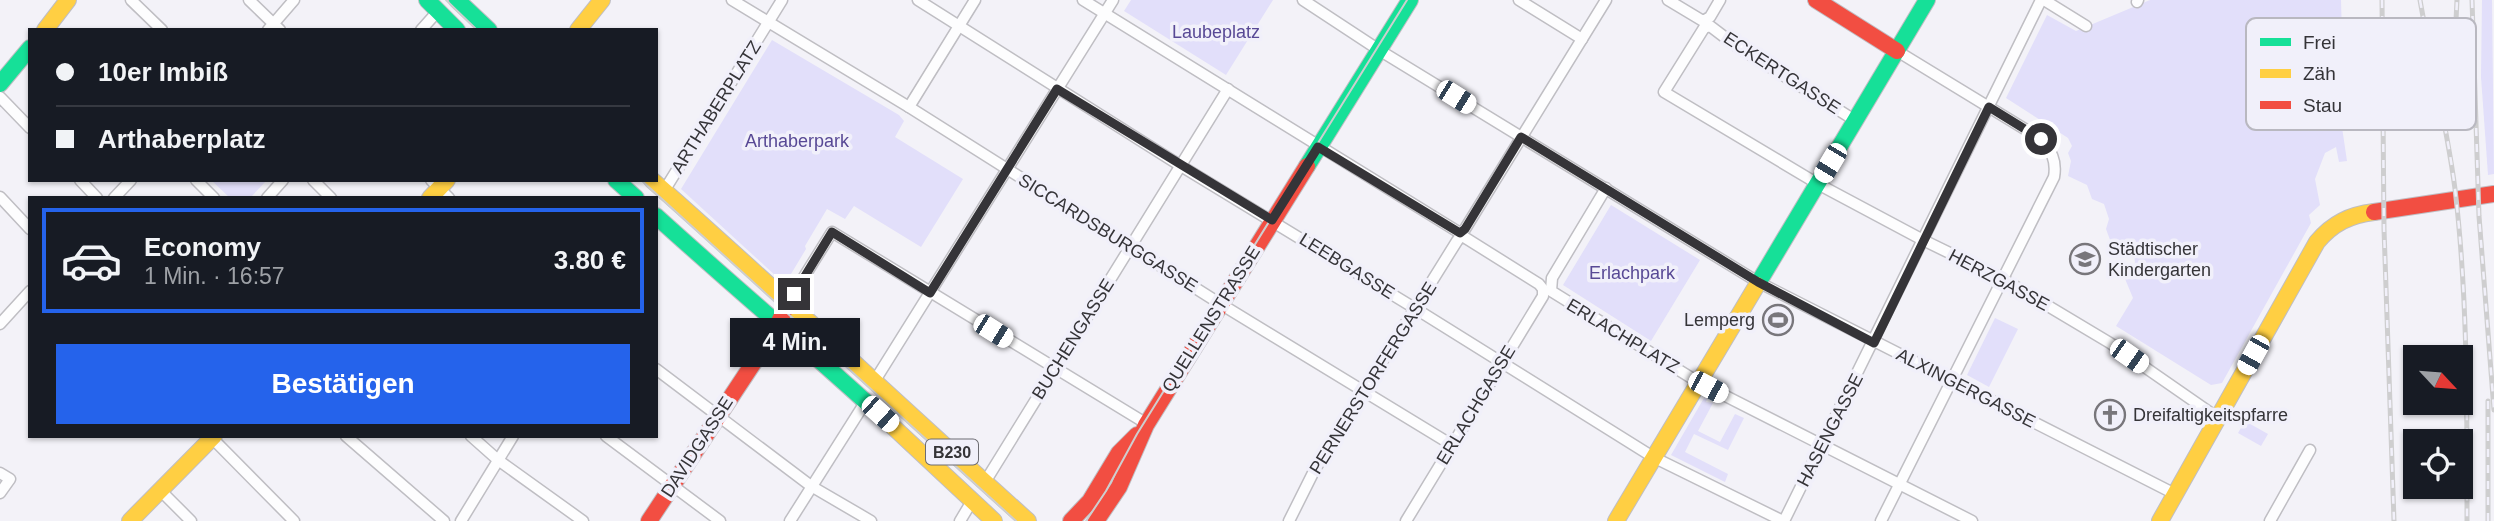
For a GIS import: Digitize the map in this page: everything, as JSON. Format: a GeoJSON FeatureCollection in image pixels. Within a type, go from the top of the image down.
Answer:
{"type":"FeatureCollection","features":[{"type":"Feature","properties":{"kind":"street"},"geometry":{"type":"LineString","coordinates":[[47,28],[68,0]]}},
{"type":"Feature","properties":{"kind":"street"},"geometry":{"type":"LineString","coordinates":[[131,0],[160,28]]}},
{"type":"Feature","properties":{"kind":"street"},"geometry":{"type":"LineString","coordinates":[[248,0],[274,27],[294,0]]}},
{"type":"Feature","properties":{"kind":"street"},"geometry":{"type":"LineString","coordinates":[[457,0],[487,28]]}},
{"type":"Feature","properties":{"kind":"street"},"geometry":{"type":"LineString","coordinates":[[581,28],[602,0]]}},
{"type":"Feature","properties":{"kind":"street"},"geometry":{"type":"LineString","coordinates":[[732,0],[768,23],[782,0]]}},
{"type":"Feature","properties":{"kind":"street","name":"LEEBGASSE"},"geometry":{"type":"LineString","coordinates":[[918,0],[1057,89],[1653,457],[1783,521]]}},
{"type":"Feature","properties":{"kind":"street"},"geometry":{"type":"LineString","coordinates":[[909,107],[975,0]]}},
{"type":"Feature","properties":{"kind":"street"},"geometry":{"type":"LineString","coordinates":[[1083,0],[1460,235]]}},
{"type":"Feature","properties":{"kind":"street"},"geometry":{"type":"LineString","coordinates":[[874,382],[1113,0]]}},
{"type":"Feature","properties":{"kind":"street"},"geometry":{"type":"LineString","coordinates":[[1303,0],[1379,50],[1758,282]]}},
{"type":"Feature","properties":{"kind":"street","name":"QUELLENSTRASSE"},"geometry":{"type":"LineString","coordinates":[[1096,521],[1119,487],[1146,425],[1410,0]]}},
{"type":"Feature","properties":{"kind":"street"},"geometry":{"type":"LineString","coordinates":[[1520,0],[1582,39]]}},
{"type":"Feature","properties":{"kind":"street","name":"PERNERSTORFERGASSE"},"geometry":{"type":"LineString","coordinates":[[1289,521],[1314,469],[1606,0]]}},
{"type":"Feature","properties":{"kind":"street","name":"ECKERTGASSE"},"geometry":{"type":"LineString","coordinates":[[1668,0],[1856,121]]}},
{"type":"Feature","properties":{"kind":"street"},"geometry":{"type":"LineString","coordinates":[[1707,23],[1720,0]]}},
{"type":"Feature","properties":{"kind":"street"},"geometry":{"type":"LineString","coordinates":[[1816,0],[2041,139],[2052,152],[2054,160],[2054,177],[1881,521]]}},
{"type":"Feature","properties":{"kind":"street"},"geometry":{"type":"LineString","coordinates":[[1616,521],[1927,0]]}},
{"type":"Feature","properties":{"kind":"street"},"geometry":{"type":"LineString","coordinates":[[2043,0],[2086,26]]}},
{"type":"Feature","properties":{"kind":"street","name":"HASENGASSE"},"geometry":{"type":"LineString","coordinates":[[1783,521],[2043,0]]}},
{"type":"Feature","properties":{"kind":"street"},"geometry":{"type":"LineString","coordinates":[[422,28],[433,6],[455,28]]}},
{"type":"Feature","properties":{"kind":"street","name":"ARTHABERPLATZ"},"geometry":{"type":"LineString","coordinates":[[789,301],[658,186],[768,23],[909,107]]}},
{"type":"Feature","properties":{"kind":"street","name":"HERZGASSE"},"geometry":{"type":"LineString","coordinates":[[1707,23],[1664,92],[1818,184],[2003,279],[2110,343],[2218,418]]}},
{"type":"Feature","properties":{"kind":"street"},"geometry":{"type":"LineString","coordinates":[[0,84],[28,50]]}},
{"type":"Feature","properties":{"kind":"street","name":"BUCHENGASSE"},"geometry":{"type":"LineString","coordinates":[[985,482],[1227,89]]}},
{"type":"Feature","properties":{"kind":"street"},"geometry":{"type":"LineString","coordinates":[[0,97],[28,126]]}},
{"type":"Feature","properties":{"kind":"street","name":"SICCARDSBURGGASSE"},"geometry":{"type":"LineString","coordinates":[[909,107],[1452,445]]}},
{"type":"Feature","properties":{"kind":"street"},"geometry":{"type":"LineString","coordinates":[[82,182],[95,196]]}},
{"type":"Feature","properties":{"kind":"street"},"geometry":{"type":"LineString","coordinates":[[116,196],[129,182]]}},
{"type":"Feature","properties":{"kind":"street"},"geometry":{"type":"LineString","coordinates":[[198,182],[212,196]]}},
{"type":"Feature","properties":{"kind":"street"},"geometry":{"type":"LineString","coordinates":[[269,196],[281,182]]}},
{"type":"Feature","properties":{"kind":"street"},"geometry":{"type":"LineString","coordinates":[[315,182],[329,196]]}},
{"type":"Feature","properties":{"kind":"street"},"geometry":{"type":"LineString","coordinates":[[618,182],[634,196]]}},
{"type":"Feature","properties":{"kind":"street","name":"ERLACHPLATZ"},"geometry":{"type":"LineString","coordinates":[[1606,188],[1552,278],[1551,291],[1698,382]]}},
{"type":"Feature","properties":{"kind":"street"},"geometry":{"type":"LineString","coordinates":[[2160,521],[2317,242],[2333,225],[2348,216],[2494,194]]}},
{"type":"Feature","properties":{"kind":"street"},"geometry":{"type":"LineString","coordinates":[[0,197],[28,227]]}},
{"type":"Feature","properties":{"kind":"street","name":"B230"},"geometry":{"type":"LineString","coordinates":[[658,218],[778,325],[809,349],[994,521]]}},
{"type":"Feature","properties":{"kind":"street"},"geometry":{"type":"LineString","coordinates":[[789,301],[832,232],[1146,425]]}},
{"type":"Feature","properties":{"kind":"street","name":"ERLACHGASSE"},"geometry":{"type":"LineString","coordinates":[[1406,521],[1543,296],[1543,289],[1528,277],[1460,235]]}},
{"type":"Feature","properties":{"kind":"street","name":"ALXINGERGASSE"},"geometry":{"type":"LineString","coordinates":[[1758,282],[2175,494]]}},
{"type":"Feature","properties":{"kind":"street"},"geometry":{"type":"LineString","coordinates":[[0,324],[28,293]]}},
{"type":"Feature","properties":{"kind":"street","name":"DAVIDGASSE"},"geometry":{"type":"LineString","coordinates":[[649,521],[778,325],[789,301]]}},
{"type":"Feature","properties":{"kind":"street","name":"B230"},"geometry":{"type":"LineString","coordinates":[[789,301],[1028,521]]}},
{"type":"Feature","properties":{"kind":"street"},"geometry":{"type":"LineString","coordinates":[[658,370],[811,486],[871,521]]}},
{"type":"Feature","properties":{"kind":"street"},"geometry":{"type":"LineString","coordinates":[[1698,382],[1972,521]]}},
{"type":"Feature","properties":{"kind":"street"},"geometry":{"type":"LineString","coordinates":[[790,521],[866,401]]}},
{"type":"Feature","properties":{"kind":"street","name":"QUELLENSTRASSE"},"geometry":{"type":"LineString","coordinates":[[1071,521],[1090,501],[1119,453],[1146,425]]}},
{"type":"Feature","properties":{"kind":"street"},"geometry":{"type":"LineString","coordinates":[[130,521],[211,438]]}},
{"type":"Feature","properties":{"kind":"street"},"geometry":{"type":"LineString","coordinates":[[213,438],[294,521]]}},
{"type":"Feature","properties":{"kind":"street"},"geometry":{"type":"LineString","coordinates":[[348,438],[444,521]]}},
{"type":"Feature","properties":{"kind":"street"},"geometry":{"type":"LineString","coordinates":[[473,438],[498,460],[583,521]]}},
{"type":"Feature","properties":{"kind":"street"},"geometry":{"type":"LineString","coordinates":[[461,521],[512,438]]}},
{"type":"Feature","properties":{"kind":"street"},"geometry":{"type":"LineString","coordinates":[[609,438],[720,521]]}},
{"type":"Feature","properties":{"kind":"street"},"geometry":{"type":"LineString","coordinates":[[2270,521],[2310,450]]}},
{"type":"Feature","properties":{"kind":"street"},"geometry":{"type":"LineString","coordinates":[[0,473],[10,479],[0,494]]}},
{"type":"Feature","properties":{"kind":"street"},"geometry":{"type":"LineString","coordinates":[[160,490],[191,521]]}},
{"type":"Feature","properties":{"kind":"street"},"geometry":{"type":"LineString","coordinates":[[960,521],[972,501]]}},
{"type":"Feature","properties":{"kind":"green space","name":"Laubeplatz"},"geometry":{"type":"Polygon","coordinates":[[[1131,0],[1273,0],[1226,75],[1124,11],[1131,0]]]}},
{"type":"Feature","properties":{"kind":"green space"},"geometry":{"type":"Polygon","coordinates":[[[2150,0],[2341,0],[2342,18],[2246,18],[2246,130],[2342,130],[2347,161],[2339,162],[2336,147],[2325,153],[2315,179],[2320,205],[2309,215],[2311,223],[2222,383],[2211,385],[2116,326],[2133,298],[2123,274],[2133,272],[2133,249],[2113,248],[2106,229],[2109,219],[2104,204],[2092,199],[2087,185],[2068,176],[2071,161],[2068,153],[2072,146],[2068,138],[2006,98],[2047,15],[2076,31],[2150,0]]]}},
{"type":"Feature","properties":{"kind":"green space"},"geometry":{"type":"Polygon","coordinates":[[[2482,0],[2492,0],[2494,174],[2488,175],[2481,77],[2482,0]]]}},
{"type":"Feature","properties":{"kind":"green space","name":"Arthaberpark"},"geometry":{"type":"Polygon","coordinates":[[[772,40],[899,115],[904,121],[895,137],[963,179],[921,247],[854,206],[845,219],[827,209],[788,279],[777,277],[681,189],[772,40]]]}},
{"type":"Feature","properties":{"kind":"green space"},"geometry":{"type":"Polygon","coordinates":[[[213,182],[265,182],[252,196],[228,196],[213,182]]]}},
{"type":"Feature","properties":{"kind":"green space","name":"Erlachpark"},"geometry":{"type":"Polygon","coordinates":[[[1611,205],[1700,260],[1651,341],[1563,285],[1611,205]]]}},
{"type":"Feature","properties":{"kind":"green space"},"geometry":{"type":"Polygon","coordinates":[[[1995,318],[2018,329],[1989,387],[1967,375],[1995,318]]]}},
{"type":"Feature","properties":{"kind":"green space"},"geometry":{"type":"Polygon","coordinates":[[[1704,398],[1707,399],[1706,402],[1713,403],[1698,431],[1720,442],[1735,414],[1744,418],[1728,450],[1694,434],[1685,452],[1728,474],[1725,482],[1671,455],[1704,398]]]}},
{"type":"Feature","properties":{"kind":"green space"},"geometry":{"type":"Polygon","coordinates":[[[2245,421],[2268,434],[2261,446],[2238,433],[2245,421]]]}},
{"type":"Feature","properties":{"kind":"tram line"},"geometry":{"type":"LineString","coordinates":[[446,0],[475,28]]}},
{"type":"Feature","properties":{"kind":"tram line"},"geometry":{"type":"LineString","coordinates":[[1086,521],[1137,434],[1407,0]]}},
{"type":"Feature","properties":{"kind":"tram line"},"geometry":{"type":"LineString","coordinates":[[643,182],[1016,521]]}},
{"type":"Feature","properties":{"kind":"railway"},"geometry":{"type":"LineString","coordinates":[[2382,0],[2382,18]]}},
{"type":"Feature","properties":{"kind":"railway"},"geometry":{"type":"LineString","coordinates":[[2420,0],[2424,18]]}},
{"type":"Feature","properties":{"kind":"railway"},"geometry":{"type":"LineString","coordinates":[[2456,18],[2457,0]]}},
{"type":"Feature","properties":{"kind":"railway"},"geometry":{"type":"LineString","coordinates":[[2472,0],[2473,18]]}},
{"type":"Feature","properties":{"kind":"railway"},"geometry":{"type":"LineString","coordinates":[[2476,123],[2479,216],[2494,410]]}},
{"type":"Feature","properties":{"kind":"railway"},"geometry":{"type":"LineString","coordinates":[[2383,130],[2394,521]]}},
{"type":"Feature","properties":{"kind":"railway"},"geometry":{"type":"LineString","coordinates":[[2446,130],[2455,189],[2462,272],[2466,355],[2467,521]]}},
{"type":"Feature","properties":{"kind":"railway"},"geometry":{"type":"LineString","coordinates":[[2488,401],[2488,521]]}},
{"type":"Feature","properties":{"kind":"traffic: fast"},"geometry":{"type":"LineString","coordinates":[[427,0],[455,28]]}},
{"type":"Feature","properties":{"kind":"traffic: fast"},"geometry":{"type":"LineString","coordinates":[[457,0],[487,28]]}},
{"type":"Feature","properties":{"kind":"traffic: fast"},"geometry":{"type":"LineString","coordinates":[[1307,166],[1410,0]]}},
{"type":"Feature","properties":{"kind":"traffic: fast"},"geometry":{"type":"LineString","coordinates":[[1757,285],[1927,0]]}},
{"type":"Feature","properties":{"kind":"traffic: fast"},"geometry":{"type":"LineString","coordinates":[[0,84],[28,50]]}},
{"type":"Feature","properties":{"kind":"traffic: fast"},"geometry":{"type":"LineString","coordinates":[[618,182],[634,196]]}},
{"type":"Feature","properties":{"kind":"traffic: fast"},"geometry":{"type":"LineString","coordinates":[[658,218],[889,423]]}},
{"type":"Feature","properties":{"kind":"traffic: slow"},"geometry":{"type":"LineString","coordinates":[[47,28],[68,0]]}},
{"type":"Feature","properties":{"kind":"traffic: slow"},"geometry":{"type":"LineString","coordinates":[[580,28],[602,0]]}},
{"type":"Feature","properties":{"kind":"traffic: slow"},"geometry":{"type":"LineString","coordinates":[[432,196],[445,182]]}},
{"type":"Feature","properties":{"kind":"traffic: slow"},"geometry":{"type":"LineString","coordinates":[[654,182],[1028,521]]}},
{"type":"Feature","properties":{"kind":"traffic: slow"},"geometry":{"type":"LineString","coordinates":[[2160,521],[2317,242],[2342,221],[2374,212]]}},
{"type":"Feature","properties":{"kind":"traffic: slow"},"geometry":{"type":"LineString","coordinates":[[1616,521],[1757,285]]}},
{"type":"Feature","properties":{"kind":"traffic: slow"},"geometry":{"type":"LineString","coordinates":[[889,423],[994,521]]}},
{"type":"Feature","properties":{"kind":"traffic: slow"},"geometry":{"type":"LineString","coordinates":[[130,521],[212,438]]}},
{"type":"Feature","properties":{"kind":"traffic: jam"},"geometry":{"type":"LineString","coordinates":[[1816,0],[1897,51]]}},
{"type":"Feature","properties":{"kind":"traffic: jam"},"geometry":{"type":"LineString","coordinates":[[1096,521],[1119,487],[1146,425],[1307,166]]}},
{"type":"Feature","properties":{"kind":"traffic: jam"},"geometry":{"type":"LineString","coordinates":[[2374,212],[2494,194]]}},
{"type":"Feature","properties":{"kind":"traffic: jam"},"geometry":{"type":"LineString","coordinates":[[649,521],[774,332],[789,301]]}},
{"type":"Feature","properties":{"kind":"traffic: jam"},"geometry":{"type":"LineString","coordinates":[[1071,521],[1090,501],[1119,453],[1137,435]]}},
{"type":"Feature","properties":{"kind":"place","name":"Städtischer Kindergarten"},"geometry":{"type":"Point","coordinates":[2085,259]}},
{"type":"Feature","properties":{"kind":"place","name":"Lemperg"},"geometry":{"type":"Point","coordinates":[1778,320]}},
{"type":"Feature","properties":{"kind":"place","name":"Dreifaltigkeitspfarre"},"geometry":{"type":"Point","coordinates":[2110,415]}},
{"type":"Feature","properties":{"kind":"route"},"geometry":{"type":"LineString","coordinates":[[794,294],[832,232],[930,293],[1057,89],[1272,220],[1318,147],[1460,233],[1521,137],[1758,282],[1874,343],[1989,107],[2041,139]]}}]}
